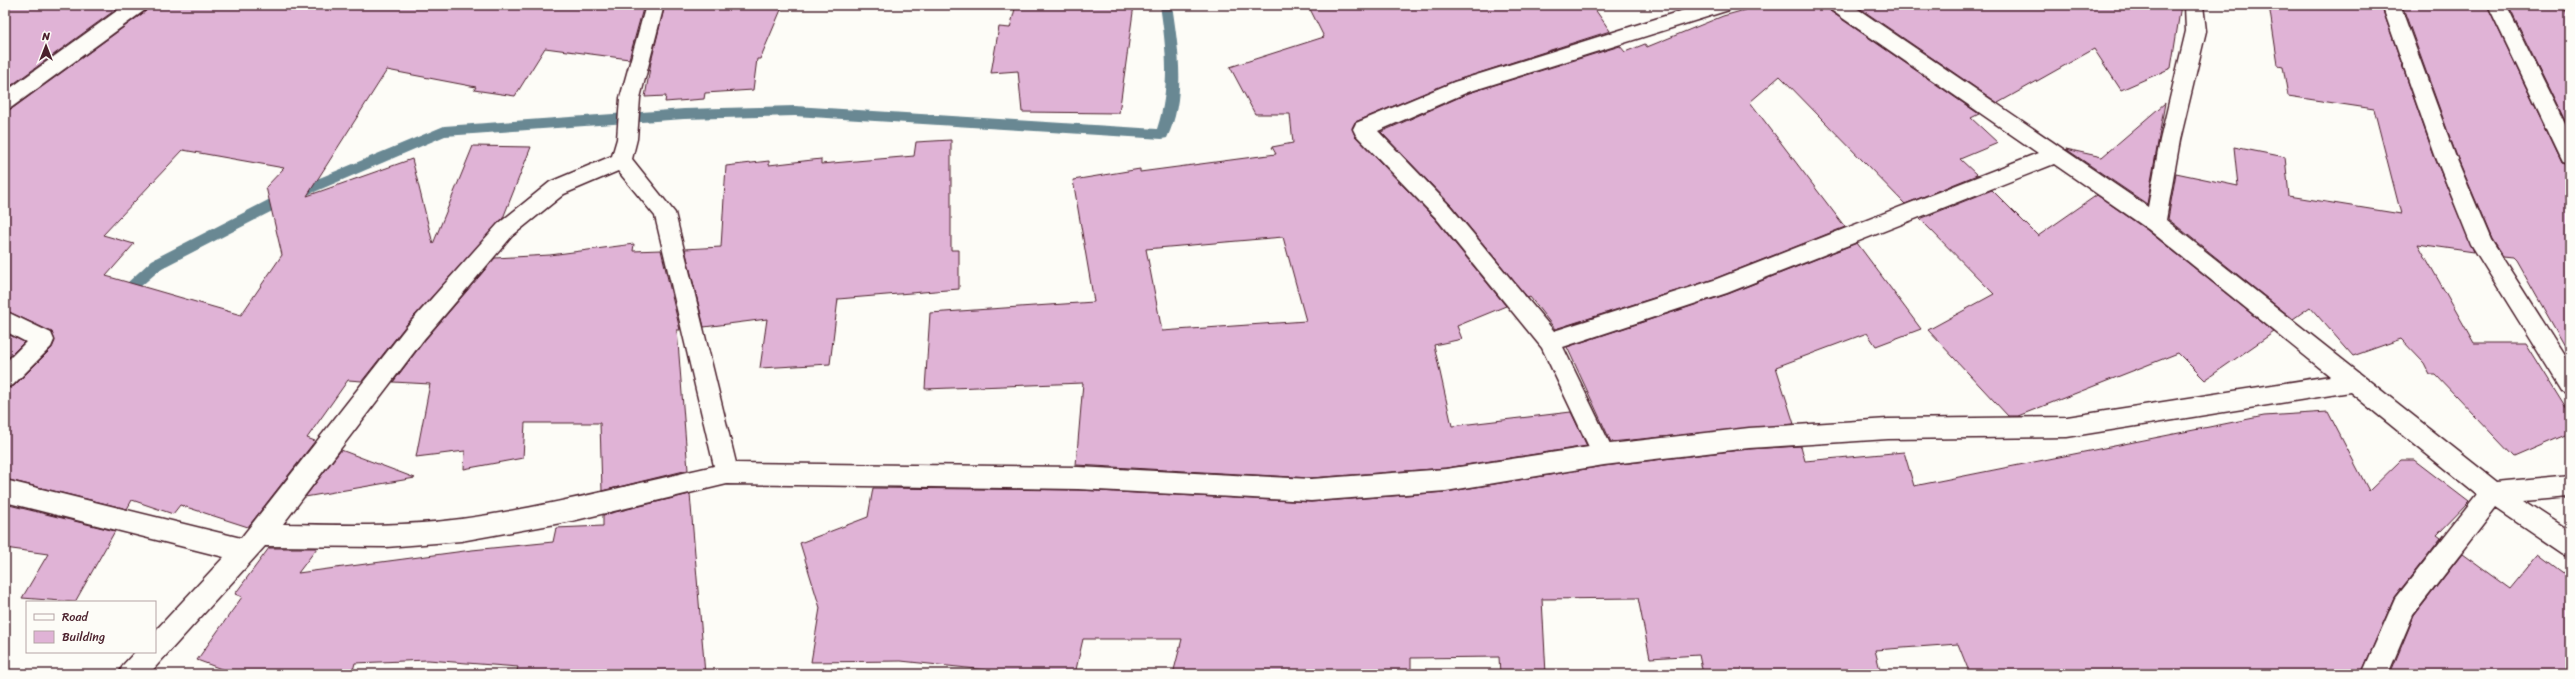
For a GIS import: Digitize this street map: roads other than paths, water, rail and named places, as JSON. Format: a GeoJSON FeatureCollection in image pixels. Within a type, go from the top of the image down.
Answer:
{"type":"FeatureCollection","features":[{"type":"Feature","properties":{"kind":"street"},"geometry":{"type":"LineString","coordinates":[[5,102],[138,5]]}},
{"type":"Feature","properties":{"kind":"street"},"geometry":{"type":"LineString","coordinates":[[621,161],[627,139],[630,98],[655,5]]}},
{"type":"Feature","properties":{"kind":"street"},"geometry":{"type":"LineString","coordinates":[[1604,455],[1550,342],[1443,212],[1363,129],[1461,87],[1722,5]]}},
{"type":"Feature","properties":{"kind":"street"},"geometry":{"type":"LineString","coordinates":[[1838,5],[2058,154],[2155,223],[2493,493],[2570,545]]}},
{"type":"Feature","properties":{"kind":"street"},"geometry":{"type":"LineString","coordinates":[[2155,223],[2170,140],[2196,31],[2194,5]]}},
{"type":"Feature","properties":{"kind":"street"},"geometry":{"type":"LineString","coordinates":[[2391,5],[2445,155],[2482,244],[2570,383]]}},
{"type":"Feature","properties":{"kind":"street"},"geometry":{"type":"LineString","coordinates":[[2497,5],[2570,156]]}},
{"type":"Feature","properties":{"kind":"street"},"geometry":{"type":"LineString","coordinates":[[1550,342],[1720,287],[2058,154]]}},
{"type":"Feature","properties":{"kind":"street"},"geometry":{"type":"LineString","coordinates":[[621,161],[665,213],[728,473]]}},
{"type":"Feature","properties":{"kind":"street"},"geometry":{"type":"LineString","coordinates":[[156,648],[253,543],[416,332],[505,230],[556,188],[621,161]]}},
{"type":"Feature","properties":{"kind":"street"},"geometry":{"type":"LineString","coordinates":[[5,320],[43,340],[5,378]]}},
{"type":"Feature","properties":{"kind":"street"},"geometry":{"type":"LineString","coordinates":[[5,491],[253,543],[386,536],[461,530],[572,510],[728,473],[1078,478],[1312,490],[1446,480],[1604,455],[1749,438],[1888,428],[2066,427],[2354,382]]}},
{"type":"Feature","properties":{"kind":"street"},"geometry":{"type":"LineString","coordinates":[[2375,674],[2404,607],[2493,493],[2570,486]]}},
{"type":"Feature","properties":{"kind":"street"},"geometry":{"type":"LineString","coordinates":[[132,674],[151,653]]}},
{"type":"Feature","properties":{"kind":"waterway"},"geometry":{"type":"LineString","coordinates":[[120,296],[157,264],[279,201],[444,131],[684,114],[795,111],[1162,134],[1171,101],[1173,85],[1171,39],[1166,5]]}}]}
